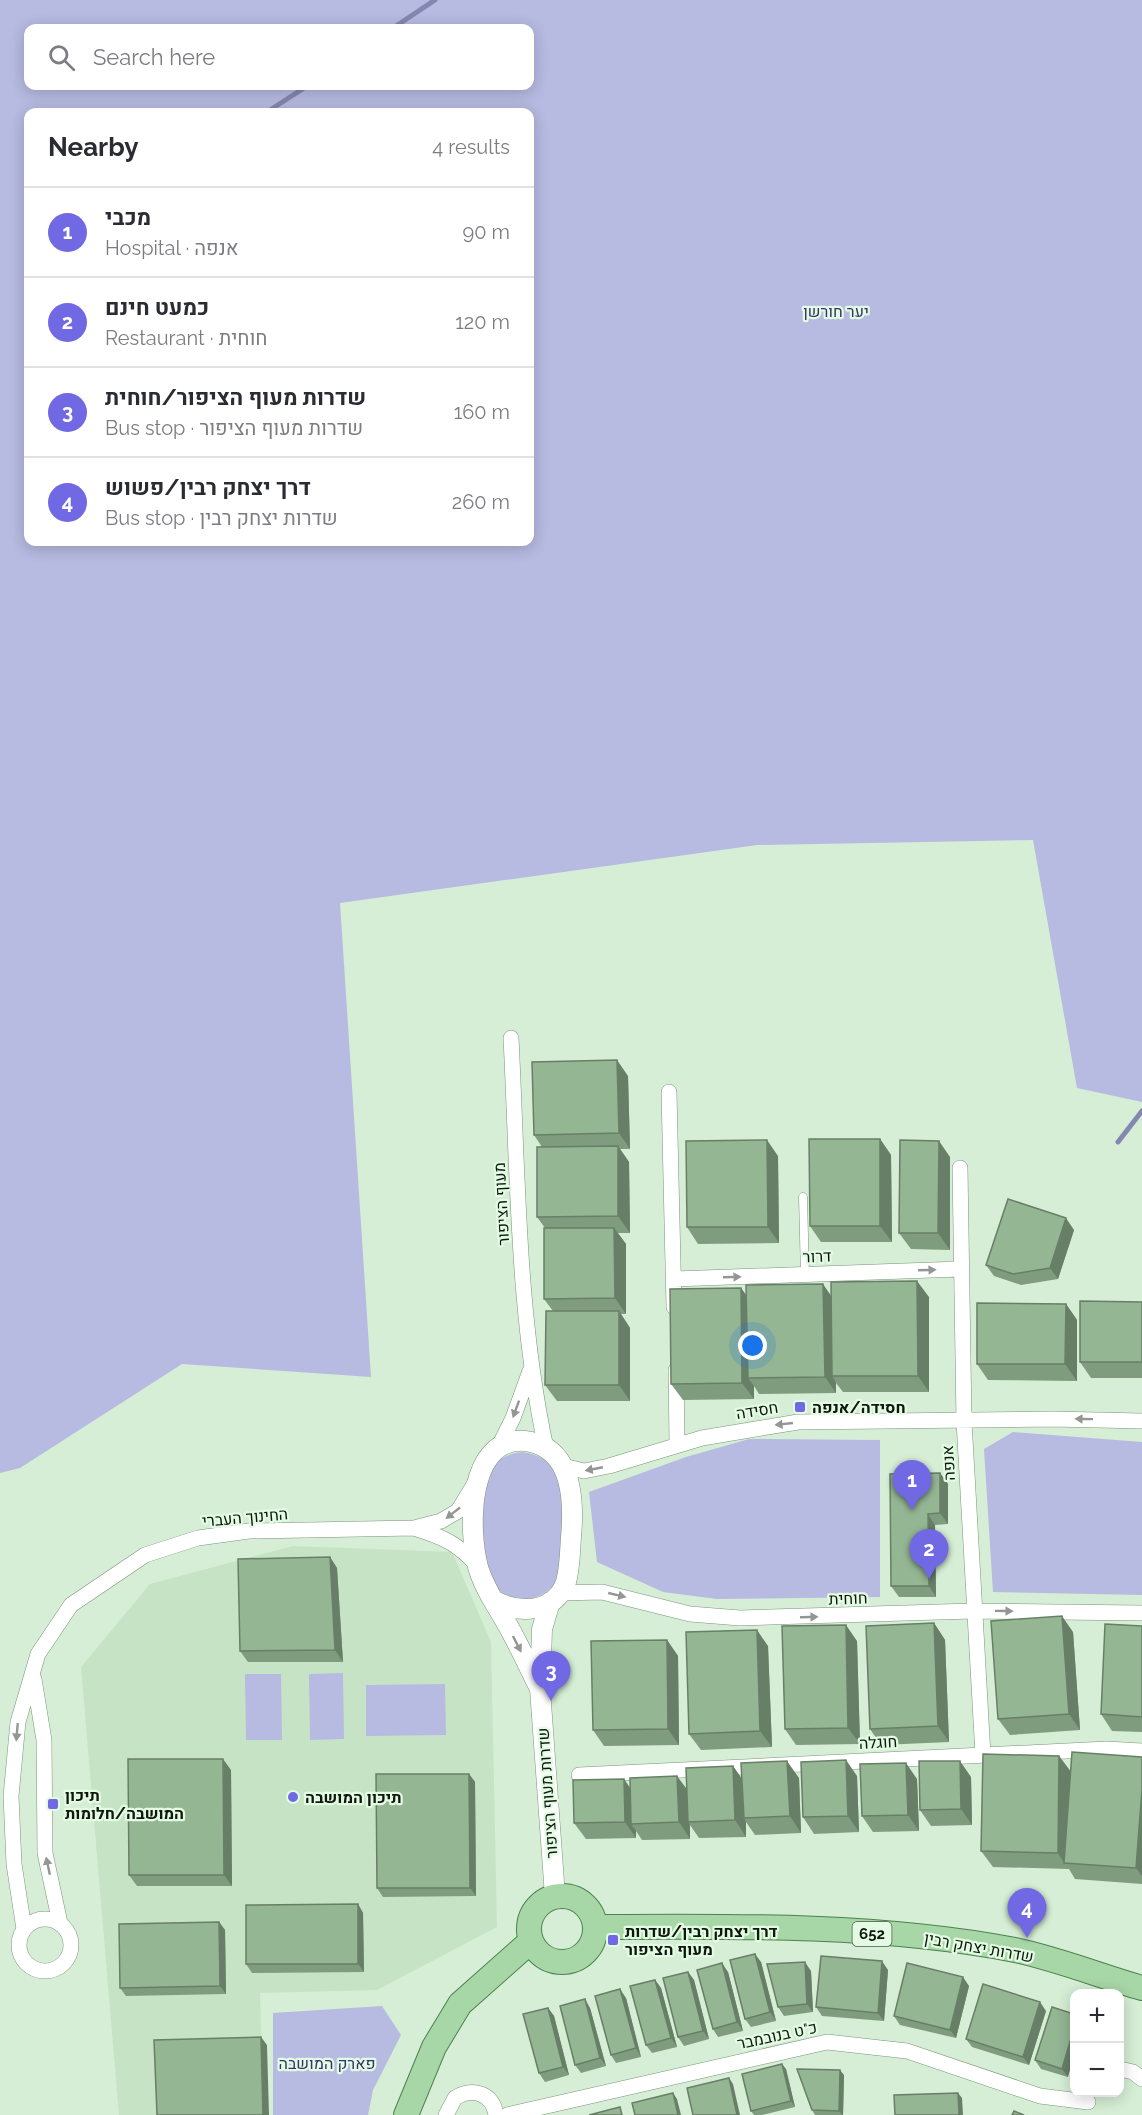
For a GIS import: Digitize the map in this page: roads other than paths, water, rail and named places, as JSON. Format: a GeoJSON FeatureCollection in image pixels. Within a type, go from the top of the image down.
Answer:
{"type":"FeatureCollection","features":[{"type":"Feature","properties":{"kind":"main road"},"geometry":{"type":"LineString","coordinates":[[567,1895],[587,1906],[596,1927],[595,1937],[583,1955],[564,1962],[544,1957],[531,1941],[530,1918],[544,1900],[567,1895]]}},
{"type":"Feature","properties":{"kind":"main road","name":"שדרות יצחק רבין"},"geometry":{"type":"LineString","coordinates":[[596,1927],[722,1926],[936,1937],[1017,1951],[1142,1988]]}},
{"type":"Feature","properties":{"kind":"main road"},"geometry":{"type":"LineString","coordinates":[[406,2115],[434,2047],[460,2004],[531,1941]]}},
{"type":"Feature","properties":{"kind":"street","name":"מעוף הציפור"},"geometry":{"type":"LineString","coordinates":[[511,1038],[531,1368],[546,1448]]}},
{"type":"Feature","properties":{"kind":"street"},"geometry":{"type":"LineString","coordinates":[[669,1092],[675,1326]]}},
{"type":"Feature","properties":{"kind":"street","name":"אנפה"},"geometry":{"type":"LineString","coordinates":[[960,1168],[964,1421],[973,1611],[983,1755]]}},
{"type":"Feature","properties":{"kind":"street","name":"דרור"},"geometry":{"type":"LineString","coordinates":[[674,1280],[961,1269]]}},
{"type":"Feature","properties":{"kind":"street"},"geometry":{"type":"LineString","coordinates":[[675,1350],[677,1444]]}},
{"type":"Feature","properties":{"kind":"street","name":"מעוף הציפור"},"geometry":{"type":"LineString","coordinates":[[498,1448],[513,1418],[531,1368]]}},
{"type":"Feature","properties":{"kind":"street","name":"חסידה"},"geometry":{"type":"LineString","coordinates":[[563,1466],[584,1471],[609,1466],[677,1444],[763,1426],[798,1422],[1053,1419],[1142,1421]]}},
{"type":"Feature","properties":{"kind":"street"},"geometry":{"type":"LineString","coordinates":[[522,1441],[546,1448],[563,1466],[571,1506],[572,1526],[566,1582],[555,1598],[537,1609],[522,1611],[507,1608],[494,1600],[478,1566],[474,1512],[478,1479],[481,1467],[498,1448],[522,1441]]}},
{"type":"Feature","properties":{"kind":"street","name":"החינוך העברי"},"geometry":{"type":"LineString","coordinates":[[24,1929],[15,1873],[11,1796],[18,1722],[38,1654],[71,1605],[145,1555],[198,1539],[249,1532],[414,1528],[441,1521],[458,1511],[478,1479]]}},
{"type":"Feature","properties":{"kind":"street","name":"החינוך העברי"},"geometry":{"type":"LineString","coordinates":[[414,1528],[442,1537],[461,1548],[478,1566]]}},
{"type":"Feature","properties":{"kind":"street","name":"חוחית"},"geometry":{"type":"LineString","coordinates":[[555,1598],[602,1592],[690,1614],[740,1618],[973,1611],[1142,1613]]}},
{"type":"Feature","properties":{"kind":"street","name":"שדרות מעוף הציפור"},"geometry":{"type":"LineString","coordinates":[[555,1598],[542,1629],[540,1689],[555,1896]]}},
{"type":"Feature","properties":{"kind":"street","name":"שדרות מעוף הציפור"},"geometry":{"type":"LineString","coordinates":[[494,1600],[540,1689]]}},
{"type":"Feature","properties":{"kind":"street","name":"החינוך העברי"},"geometry":{"type":"LineString","coordinates":[[33,1676],[44,1740],[45,1853],[60,1923]]}},
{"type":"Feature","properties":{"kind":"street","name":"חוגלה"},"geometry":{"type":"LineString","coordinates":[[579,1775],[1107,1749],[1142,1751]]}},
{"type":"Feature","properties":{"kind":"street"},"geometry":{"type":"LineString","coordinates":[[45,1918],[60,1923],[70,1938],[69,1955],[64,1963],[49,1971],[34,1969],[22,1958],[19,1943],[24,1929],[30,1923],[45,1918]]}},
{"type":"Feature","properties":{"kind":"street","name":"כ\"ט בנובמבר"},"geometry":{"type":"LineString","coordinates":[[507,2115],[827,2042],[907,2051],[1040,2096],[1090,2103]]}},
{"type":"Feature","properties":{"kind":"street"},"geometry":{"type":"LineString","coordinates":[[1124,2070],[1132,2072],[1142,2079]]}},
{"type":"Feature","properties":{"kind":"street"},"geometry":{"type":"LineString","coordinates":[[446,2115],[455,2098],[470,2092],[485,2096],[491,2102],[496,2115]]}},
{"type":"Feature","properties":{"kind":"lane"},"geometry":{"type":"LineString","coordinates":[[803,1197],[805,1275]]}},
{"type":"Feature","properties":{"kind":"waterway"},"geometry":{"type":"LineString","coordinates":[[399,24],[435,0]]}},
{"type":"Feature","properties":{"kind":"waterway"},"geometry":{"type":"LineString","coordinates":[[273,108],[301,90]]}},
{"type":"Feature","properties":{"kind":"waterway"},"geometry":{"type":"LineString","coordinates":[[1118,1142],[1142,1111]]}},
{"type":"Feature","properties":{"kind":"place","name":"חסידה/אנפה"},"geometry":{"type":"Point","coordinates":[800,1407]}},
{"type":"Feature","properties":{"kind":"place","name":"מכבי"},"geometry":{"type":"Point","coordinates":[912,1510]}},
{"type":"Feature","properties":{"kind":"place","name":"כמעט חינם"},"geometry":{"type":"Point","coordinates":[929,1579]}},
{"type":"Feature","properties":{"kind":"place","name":"שדרות מעוף הציפור/חוחית"},"geometry":{"type":"Point","coordinates":[551,1701]}},
{"type":"Feature","properties":{"kind":"place","name":"תיכון המושבה"},"geometry":{"type":"Point","coordinates":[293,1797]}},
{"type":"Feature","properties":{"kind":"place","name":"תיכון המושבה/חלומות"},"geometry":{"type":"Point","coordinates":[53,1804]}},
{"type":"Feature","properties":{"kind":"place","name":"דרך יצחק רבין/פשוש"},"geometry":{"type":"Point","coordinates":[1027,1938]}},
{"type":"Feature","properties":{"kind":"place","name":"דרך יצחק רבין/שדרות מעוף הציפור"},"geometry":{"type":"Point","coordinates":[613,1940]}},
{"type":"Feature","properties":{"kind":"park label","name":"יער חורשן"},"geometry":{"type":"Point","coordinates":[836,311]}},
{"type":"Feature","properties":{"kind":"park label","name":"פארק המושבה"},"geometry":{"type":"Point","coordinates":[327,2063]}}]}
